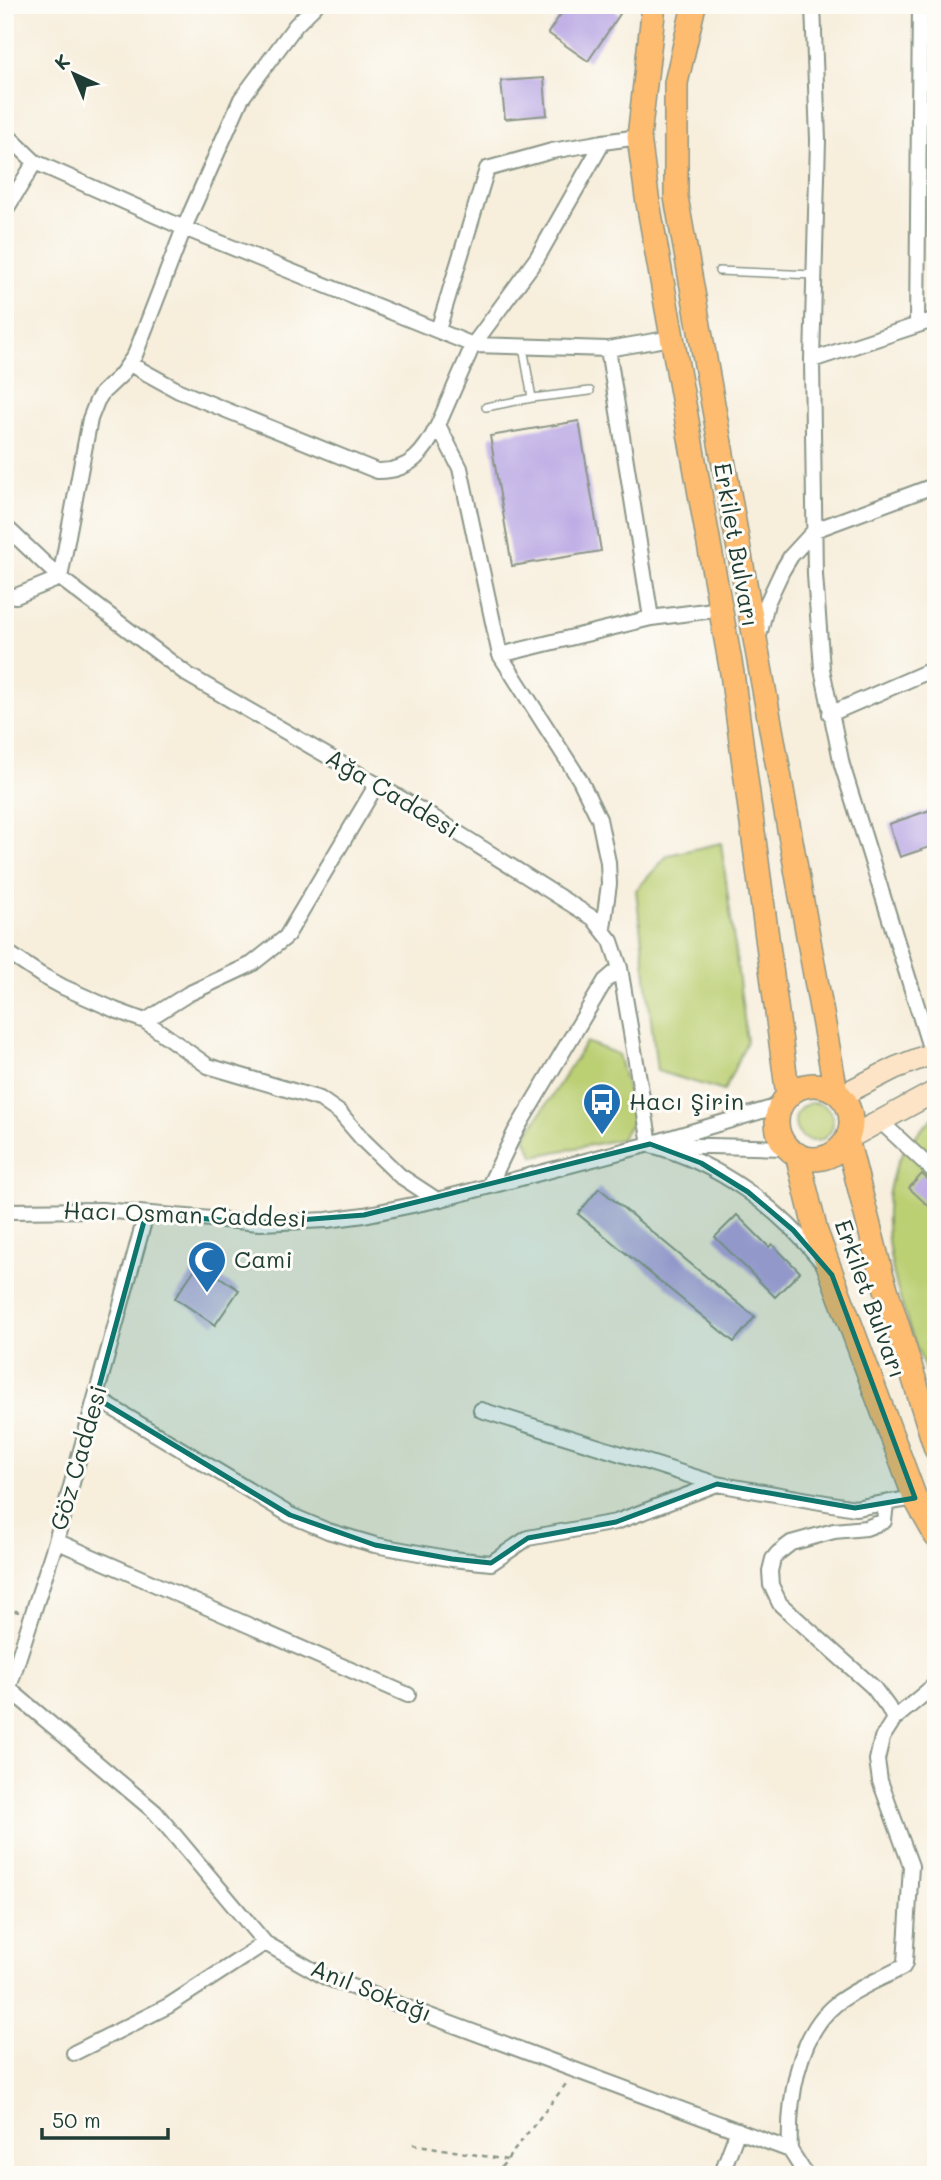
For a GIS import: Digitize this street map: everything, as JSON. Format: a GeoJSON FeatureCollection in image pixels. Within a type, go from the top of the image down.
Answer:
{"type":"FeatureCollection","features":[{"type":"Feature","properties":{"kind":"main road","name":"Erkilet Bulvarı"},"geometry":{"type":"LineString","coordinates":[[654,5],[639,137],[647,197],[732,673],[785,1100]]}},
{"type":"Feature","properties":{"kind":"main road","name":"Erkilet Bulvarı"},"geometry":{"type":"LineString","coordinates":[[694,5],[676,83],[676,197],[838,1094]]}},
{"type":"Feature","properties":{"kind":"main road"},"geometry":{"type":"LineString","coordinates":[[816,1085],[838,1094],[848,1108],[851,1119],[846,1139],[832,1154],[822,1158],[812,1159],[792,1151],[779,1135],[777,1125],[778,1114],[785,1100],[806,1086],[816,1085]]}},
{"type":"Feature","properties":{"kind":"main road","name":"Erkilet Bulvarı"},"geometry":{"type":"LineString","coordinates":[[846,1139],[881,1273],[936,1449]]}},
{"type":"Feature","properties":{"kind":"main road","name":"Erkilet Bulvarı"},"geometry":{"type":"LineString","coordinates":[[792,1151],[816,1232],[915,1498],[936,1536]]}},
{"type":"Feature","properties":{"kind":"street"},"geometry":{"type":"LineString","coordinates":[[5,595],[16,596],[60,578],[93,410],[102,393],[130,364],[140,345],[184,228],[241,99],[296,25],[316,5]]}},
{"type":"Feature","properties":{"kind":"street"},"geometry":{"type":"LineString","coordinates":[[813,5],[818,139],[812,360],[819,638],[830,714],[842,765],[934,1053],[838,1094]]}},
{"type":"Feature","properties":{"kind":"street"},"geometry":{"type":"LineString","coordinates":[[917,325],[920,5]]}},
{"type":"Feature","properties":{"kind":"street"},"geometry":{"type":"LineString","coordinates":[[5,133],[35,162],[184,228],[473,345],[608,349],[672,338]]}},
{"type":"Feature","properties":{"kind":"street"},"geometry":{"type":"LineString","coordinates":[[438,330],[487,169],[552,151],[639,137]]}},
{"type":"Feature","properties":{"kind":"street"},"geometry":{"type":"LineString","coordinates":[[130,364],[180,391],[377,471],[396,470],[410,463],[425,448],[473,345],[537,258],[603,142]]}},
{"type":"Feature","properties":{"kind":"street"},"geometry":{"type":"LineString","coordinates":[[5,211],[35,162]]}},
{"type":"Feature","properties":{"kind":"street"},"geometry":{"type":"LineString","coordinates":[[812,360],[936,319]]}},
{"type":"Feature","properties":{"kind":"street"},"geometry":{"type":"LineString","coordinates":[[608,349],[651,618]]}},
{"type":"Feature","properties":{"kind":"street"},"geometry":{"type":"LineString","coordinates":[[438,425],[460,468],[500,655],[580,780],[599,820],[608,862],[608,895],[603,928]]}},
{"type":"Feature","properties":{"kind":"street"},"geometry":{"type":"LineString","coordinates":[[758,654],[762,620],[774,587],[791,556],[815,530],[936,485]]}},
{"type":"Feature","properties":{"kind":"street","name":"Ağa Caddesi"},"geometry":{"type":"LineString","coordinates":[[5,526],[60,578],[188,675],[377,784],[581,909],[603,928],[611,940],[620,968],[650,1144]]}},
{"type":"Feature","properties":{"kind":"street"},"geometry":{"type":"LineString","coordinates":[[500,655],[651,618],[721,609]]}},
{"type":"Feature","properties":{"kind":"street"},"geometry":{"type":"LineString","coordinates":[[830,714],[936,668]]}},
{"type":"Feature","properties":{"kind":"street"},"geometry":{"type":"LineString","coordinates":[[145,1021],[188,994],[252,964],[286,937],[377,784]]}},
{"type":"Feature","properties":{"kind":"street"},"geometry":{"type":"LineString","coordinates":[[5,951],[63,987],[145,1021],[208,1066],[310,1095],[330,1105],[349,1121],[382,1160],[399,1175],[437,1200]]}},
{"type":"Feature","properties":{"kind":"street"},"geometry":{"type":"LineString","coordinates":[[489,1186],[514,1132],[605,981],[620,968]]}},
{"type":"Feature","properties":{"kind":"street"},"geometry":{"type":"LineString","coordinates":[[846,1139],[936,1091]]}},
{"type":"Feature","properties":{"kind":"street"},"geometry":{"type":"LineString","coordinates":[[650,1144],[785,1100]]}},
{"type":"Feature","properties":{"kind":"street"},"geometry":{"type":"LineString","coordinates":[[880,1121],[936,1174]]}},
{"type":"Feature","properties":{"kind":"street"},"geometry":{"type":"LineString","coordinates":[[650,1144],[792,1151]]}},
{"type":"Feature","properties":{"kind":"street"},"geometry":{"type":"LineString","coordinates":[[650,1144],[676,1151],[701,1163],[748,1192],[793,1230],[832,1275]]}},
{"type":"Feature","properties":{"kind":"street","name":"Hacı Osman Caddesi"},"geometry":{"type":"LineString","coordinates":[[5,1211],[102,1210],[226,1222],[294,1222],[364,1215],[437,1200],[650,1144]]}},
{"type":"Feature","properties":{"kind":"street","name":"Göz Caddesi"},"geometry":{"type":"LineString","coordinates":[[7,1695],[56,1541],[146,1214]]}},
{"type":"Feature","properties":{"kind":"street"},"geometry":{"type":"LineString","coordinates":[[96,1398],[268,1503],[301,1520],[375,1545],[452,1559],[491,1563],[528,1538],[616,1522],[717,1483]]}},
{"type":"Feature","properties":{"kind":"street"},"geometry":{"type":"LineString","coordinates":[[481,1410],[717,1483],[855,1508],[915,1498]]}},
{"type":"Feature","properties":{"kind":"street"},"geometry":{"type":"LineString","coordinates":[[886,1503],[884,1521],[866,1528],[834,1531],[791,1543],[773,1559],[770,1571],[771,1585],[780,1604],[873,1687],[894,1719]]}},
{"type":"Feature","properties":{"kind":"street"},"geometry":{"type":"LineString","coordinates":[[56,1541],[408,1695]]}},
{"type":"Feature","properties":{"kind":"street"},"geometry":{"type":"LineString","coordinates":[[806,2175],[790,2150],[790,2117],[794,2084],[814,2031],[835,2005],[903,1967],[907,1958],[911,1866],[880,1781],[877,1760],[882,1738],[894,1719],[936,1684]]}},
{"type":"Feature","properties":{"kind":"street","name":"Anıl Sokağı"},"geometry":{"type":"LineString","coordinates":[[7,1695],[155,1812],[265,1943],[325,1977],[790,2150]]}},
{"type":"Feature","properties":{"kind":"street"},"geometry":{"type":"LineString","coordinates":[[74,2053],[168,2006],[265,1943]]}},
{"type":"Feature","properties":{"kind":"street"},"geometry":{"type":"LineString","coordinates":[[721,2175],[738,2130]]}},
{"type":"Feature","properties":{"kind":"lane"},"geometry":{"type":"LineString","coordinates":[[719,271],[814,275]]}},
{"type":"Feature","properties":{"kind":"lane"},"geometry":{"type":"LineString","coordinates":[[523,346],[532,398]]}},
{"type":"Feature","properties":{"kind":"lane"},"geometry":{"type":"LineString","coordinates":[[486,407],[590,391]]}},
{"type":"Feature","properties":{"kind":"path"},"geometry":{"type":"LineString","coordinates":[[495,2175],[577,2070]]}},
{"type":"Feature","properties":{"kind":"path"},"geometry":{"type":"LineString","coordinates":[[413,2144],[507,2160]]}},
{"type":"Feature","properties":{"kind":"highlighted area"},"geometry":{"type":"Polygon","coordinates":[[[650,1144],[701,1163],[748,1192],[793,1230],[832,1275],[915,1498],[855,1508],[717,1484],[616,1522],[528,1538],[491,1563],[452,1559],[375,1545],[290,1515],[96,1398],[146,1214],[260,1223],[364,1215],[650,1144]]]}},
{"type":"Feature","properties":{"kind":"green space"},"geometry":{"type":"Polygon","coordinates":[[[721,843],[747,1041],[724,1091],[657,1071],[636,890],[668,855],[721,843]]]}},
{"type":"Feature","properties":{"kind":"green space"},"geometry":{"type":"Polygon","coordinates":[[[586,1042],[618,1054],[635,1117],[621,1139],[534,1156],[525,1138],[586,1042]]]}},
{"type":"Feature","properties":{"kind":"green space"},"geometry":{"type":"Polygon","coordinates":[[[814,1103],[827,1109],[833,1122],[827,1135],[814,1141],[801,1135],[795,1122],[801,1109],[814,1103]]]}},
{"type":"Feature","properties":{"kind":"green space"},"geometry":{"type":"Polygon","coordinates":[[[936,1115],[936,1397],[914,1342],[895,1280],[887,1217],[890,1187],[899,1160],[915,1136],[936,1115]]]}},
{"type":"Feature","properties":{"kind":"building"},"geometry":{"type":"Polygon","coordinates":[[[567,5],[608,5],[620,14],[588,61],[548,33],[567,5]]]}},
{"type":"Feature","properties":{"kind":"building"},"geometry":{"type":"Polygon","coordinates":[[[544,78],[547,115],[505,119],[501,81],[544,78]]]}},
{"type":"Feature","properties":{"kind":"building"},"geometry":{"type":"Polygon","coordinates":[[[579,421],[601,551],[512,566],[490,436],[579,421]]]}},
{"type":"Feature","properties":{"kind":"building"},"geometry":{"type":"Polygon","coordinates":[[[936,808],[936,845],[900,857],[889,824],[936,808]]]}},
{"type":"Feature","properties":{"kind":"building"},"geometry":{"type":"Polygon","coordinates":[[[922,1174],[936,1187],[936,1213],[909,1188],[922,1174]]]}},
{"type":"Feature","properties":{"kind":"building"},"geometry":{"type":"Polygon","coordinates":[[[599,1188],[755,1317],[734,1342],[578,1214],[599,1188]]]}},
{"type":"Feature","properties":{"kind":"building"},"geometry":{"type":"Polygon","coordinates":[[[737,1215],[769,1247],[772,1244],[800,1272],[775,1297],[715,1237],[737,1215]]]}},
{"type":"Feature","properties":{"kind":"building","name":"Cami"},"geometry":{"type":"Polygon","coordinates":[[[199,1263],[239,1290],[215,1325],[175,1298],[199,1263]]]}},
{"type":"Feature","properties":{"kind":"place","name":"Hacı Şirin"},"geometry":{"type":"Point","coordinates":[602,1136]}},
{"type":"Feature","properties":{"kind":"place","name":"Cami"},"geometry":{"type":"Point","coordinates":[207,1294]}}]}
